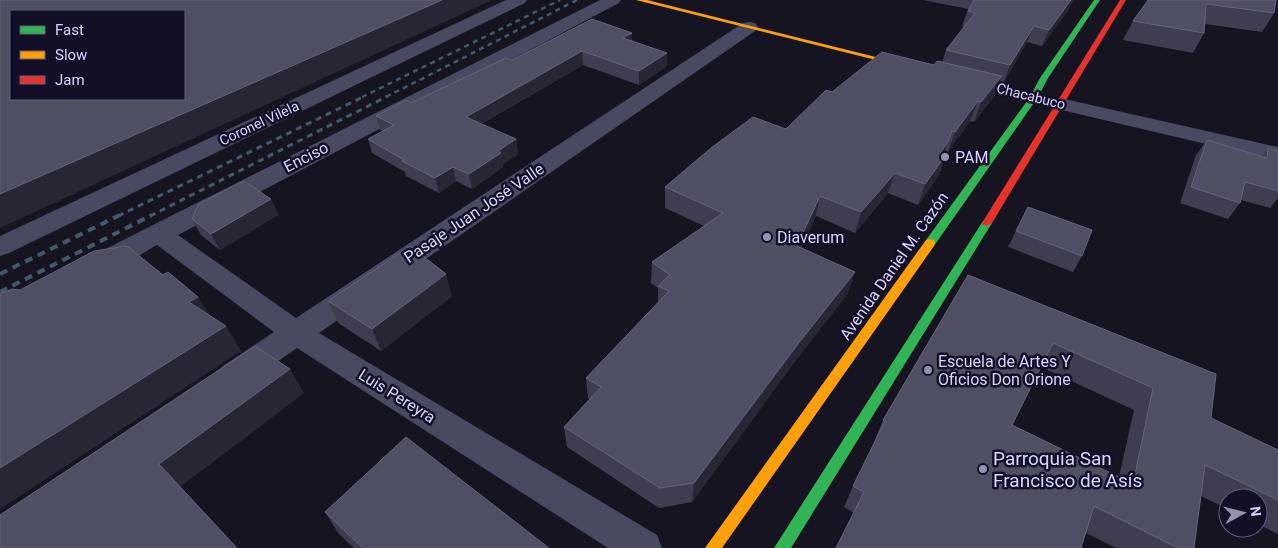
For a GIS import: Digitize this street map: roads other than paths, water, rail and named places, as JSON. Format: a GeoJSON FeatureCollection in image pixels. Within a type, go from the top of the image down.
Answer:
{"type":"FeatureCollection","features":[{"type":"Feature","properties":{"kind":"main road"},"geometry":{"type":"LineString","coordinates":[[639,0],[920,69]]}},
{"type":"Feature","properties":{"kind":"main road","name":"Avenida Daniel M. Cazón"},"geometry":{"type":"LineString","coordinates":[[714,548],[1034,97],[1044,78],[1096,0]]}},
{"type":"Feature","properties":{"kind":"main road"},"geometry":{"type":"LineString","coordinates":[[782,548],[1011,186],[1123,0]]}},
{"type":"Feature","properties":{"kind":"main road","name":"Chacabuco"},"geometry":{"type":"LineString","coordinates":[[949,76],[1060,104]]}},
{"type":"Feature","properties":{"kind":"street","name":"Coronel Vilela"},"geometry":{"type":"LineString","coordinates":[[0,246],[518,0]]}},
{"type":"Feature","properties":{"kind":"street","name":"Enciso"},"geometry":{"type":"LineString","coordinates":[[79,275],[613,0]]}},
{"type":"Feature","properties":{"kind":"street","name":"Pasaje Juan José Valle"},"geometry":{"type":"LineString","coordinates":[[206,394],[749,27]]}},
{"type":"Feature","properties":{"kind":"street","name":"Chacabuco"},"geometry":{"type":"LineString","coordinates":[[1060,104],[1278,154]]}},
{"type":"Feature","properties":{"kind":"street","name":"Luis Pereyra"},"geometry":{"type":"LineString","coordinates":[[158,233],[296,333],[643,548]]}},
{"type":"Feature","properties":{"kind":"railway"},"geometry":{"type":"LineString","coordinates":[[362,97],[560,0]]}},
{"type":"Feature","properties":{"kind":"railway"},"geometry":{"type":"LineString","coordinates":[[386,97],[577,0]]}},
{"type":"Feature","properties":{"kind":"railway"},"geometry":{"type":"LineString","coordinates":[[118,216],[365,96]]}},
{"type":"Feature","properties":{"kind":"railway"},"geometry":{"type":"LineString","coordinates":[[150,216],[388,96]]}},
{"type":"Feature","properties":{"kind":"railway"},"geometry":{"type":"LineString","coordinates":[[0,274],[120,215]]}},
{"type":"Feature","properties":{"kind":"railway"},"geometry":{"type":"LineString","coordinates":[[0,292],[152,215]]}},
{"type":"Feature","properties":{"kind":"place","name":"PAM"},"geometry":{"type":"Point","coordinates":[945,157]}},
{"type":"Feature","properties":{"kind":"place","name":"Diaverum"},"geometry":{"type":"Point","coordinates":[767,237]}},
{"type":"Feature","properties":{"kind":"place","name":"Escuela de Artes Y Oficios Don Orione"},"geometry":{"type":"Point","coordinates":[928,370]}},
{"type":"Feature","properties":{"kind":"place","name":"Parroquia San Francisco de Asís"},"geometry":{"type":"Point","coordinates":[983,469]}}]}
